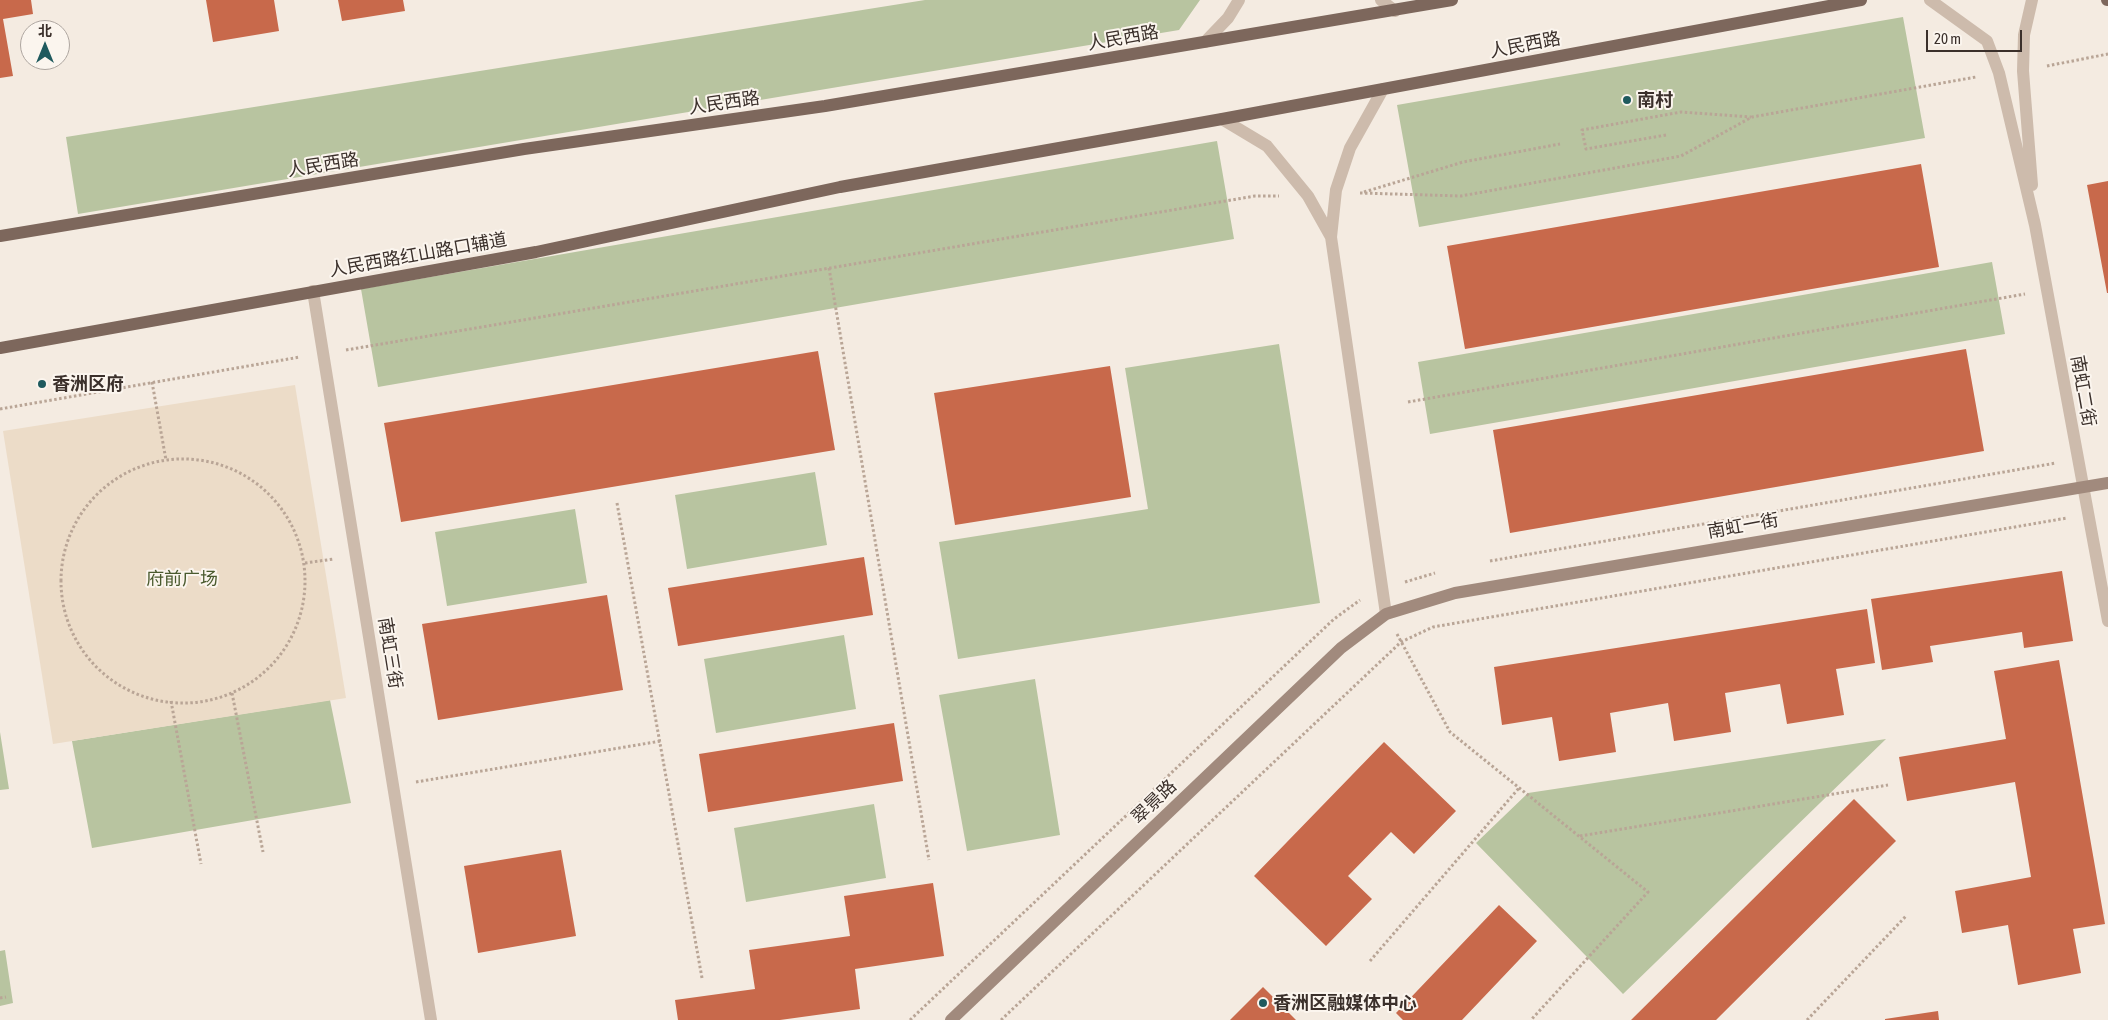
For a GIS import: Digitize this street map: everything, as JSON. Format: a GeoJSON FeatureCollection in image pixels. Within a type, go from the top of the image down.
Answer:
{"type":"FeatureCollection","features":[{"type":"Feature","properties":{"kind":"main road","name":"人民西路"},"geometry":{"type":"LineString","coordinates":[[0,236],[524,149],[826,106],[1452,0]]}},
{"type":"Feature","properties":{"kind":"main road","name":"人民西路"},"geometry":{"type":"LineString","coordinates":[[840,187],[1222,119],[1861,0]]}},
{"type":"Feature","properties":{"kind":"main road","name":"人民西路红山路口辅道"},"geometry":{"type":"LineString","coordinates":[[0,348],[536,252],[840,187]]}},
{"type":"Feature","properties":{"kind":"main road","name":"南虹一街"},"geometry":{"type":"LineString","coordinates":[[1386,614],[1455,593],[2108,483]]}},
{"type":"Feature","properties":{"kind":"main road","name":"翠景路"},"geometry":{"type":"LineString","coordinates":[[951,1020],[1340,648],[1386,614]]}},
{"type":"Feature","properties":{"kind":"street"},"geometry":{"type":"LineString","coordinates":[[1205,42],[1228,18],[1239,0]]}},
{"type":"Feature","properties":{"kind":"street"},"geometry":{"type":"LineString","coordinates":[[1381,0],[1395,11]]}},
{"type":"Feature","properties":{"kind":"street"},"geometry":{"type":"LineString","coordinates":[[1930,0],[1987,41],[1999,73],[2035,225]]}},
{"type":"Feature","properties":{"kind":"street"},"geometry":{"type":"LineString","coordinates":[[2032,0],[2024,35],[2024,71],[2035,225]]}},
{"type":"Feature","properties":{"kind":"street"},"geometry":{"type":"LineString","coordinates":[[1383,89],[1350,148],[1335,197],[1331,237],[1386,614]]}},
{"type":"Feature","properties":{"kind":"street"},"geometry":{"type":"LineString","coordinates":[[1222,119],[1267,146],[1308,196],[1331,237]]}},
{"type":"Feature","properties":{"kind":"street","name":"南虹二街"},"geometry":{"type":"LineString","coordinates":[[2035,225],[2108,621]]}},
{"type":"Feature","properties":{"kind":"street","name":"南虹三街"},"geometry":{"type":"LineString","coordinates":[[313,292],[431,1020]]}},
{"type":"Feature","properties":{"kind":"path"},"geometry":{"type":"LineString","coordinates":[[2024,71],[2108,54]]}},
{"type":"Feature","properties":{"kind":"path"},"geometry":{"type":"LineString","coordinates":[[1666,134],[1586,149],[1582,130],[1681,112],[1752,117],[1999,73]]}},
{"type":"Feature","properties":{"kind":"path"},"geometry":{"type":"LineString","coordinates":[[1360,193],[1461,196],[1681,156],[1752,117]]}},
{"type":"Feature","properties":{"kind":"path"},"geometry":{"type":"LineString","coordinates":[[1335,197],[1360,193],[1463,162],[1560,144]]}},
{"type":"Feature","properties":{"kind":"path"},"geometry":{"type":"LineString","coordinates":[[0,409],[1255,196],[1308,196]]}},
{"type":"Feature","properties":{"kind":"path"},"geometry":{"type":"LineString","coordinates":[[829,268],[929,860]]}},
{"type":"Feature","properties":{"kind":"path"},"geometry":{"type":"LineString","coordinates":[[1408,402],[2047,290]]}},
{"type":"Feature","properties":{"kind":"path"},"geometry":{"type":"LineString","coordinates":[[152,382],[166,461]]}},
{"type":"Feature","properties":{"kind":"path"},"geometry":{"type":"LineString","coordinates":[[187,458],[228,466],[265,489],[292,522],[305,563],[303,606],[290,642],[265,672],[232,693],[194,703],[155,700],[119,686],[89,661],[68,628],[60,590],[62,551],[78,516],[106,484],[144,464],[187,458]]}},
{"type":"Feature","properties":{"kind":"path"},"geometry":{"type":"LineString","coordinates":[[1482,563],[2078,460]]}},
{"type":"Feature","properties":{"kind":"path"},"geometry":{"type":"LineString","coordinates":[[617,503],[702,978]]}},
{"type":"Feature","properties":{"kind":"path"},"geometry":{"type":"LineString","coordinates":[[1001,1020],[1401,642],[1433,627],[2088,514]]}},
{"type":"Feature","properties":{"kind":"path"},"geometry":{"type":"LineString","coordinates":[[305,563],[356,555]]}},
{"type":"Feature","properties":{"kind":"path"},"geometry":{"type":"LineString","coordinates":[[910,1020],[1334,619],[1356,602],[1382,590],[1424,575],[1444,571]]}},
{"type":"Feature","properties":{"kind":"path"},"geometry":{"type":"LineString","coordinates":[[1386,614],[1450,732],[1648,892],[1531,1020]]}},
{"type":"Feature","properties":{"kind":"path"},"geometry":{"type":"LineString","coordinates":[[232,693],[263,852]]}},
{"type":"Feature","properties":{"kind":"path"},"geometry":{"type":"LineString","coordinates":[[171,701],[201,864]]}},
{"type":"Feature","properties":{"kind":"path"},"geometry":{"type":"LineString","coordinates":[[393,786],[660,741]]}},
{"type":"Feature","properties":{"kind":"path"},"geometry":{"type":"LineString","coordinates":[[1579,836],[1888,785]]}},
{"type":"Feature","properties":{"kind":"path"},"geometry":{"type":"LineString","coordinates":[[1370,961],[1519,788]]}},
{"type":"Feature","properties":{"kind":"path"},"geometry":{"type":"LineString","coordinates":[[1806,1020],[1907,915]]}},
{"type":"Feature","properties":{"kind":"path"},"geometry":{"type":"LineString","coordinates":[[0,998],[6,998]]}},
{"type":"Feature","properties":{"kind":"green space"},"geometry":{"type":"Polygon","coordinates":[[[925,0],[1200,0],[1179,30],[78,214],[66,137],[925,0]]]}},
{"type":"Feature","properties":{"kind":"green space"},"geometry":{"type":"Polygon","coordinates":[[[1903,17],[1925,138],[1419,227],[1397,105],[1903,17]]]}},
{"type":"Feature","properties":{"kind":"green space"},"geometry":{"type":"Polygon","coordinates":[[[1217,141],[1234,239],[378,387],[361,289],[1217,141]]]}},
{"type":"Feature","properties":{"kind":"green space"},"geometry":{"type":"Polygon","coordinates":[[[1992,262],[2005,334],[1430,434],[1418,362],[1992,262]]]}},
{"type":"Feature","properties":{"kind":"green space"},"geometry":{"type":"Polygon","coordinates":[[[1279,344],[1320,603],[958,659],[939,542],[1148,509],[1125,368],[1279,344]]]}},
{"type":"Feature","properties":{"kind":"green space"},"geometry":{"type":"Polygon","coordinates":[[[815,472],[827,545],[687,569],[675,495],[815,472]]]}},
{"type":"Feature","properties":{"kind":"green space"},"geometry":{"type":"Polygon","coordinates":[[[575,509],[587,583],[447,606],[435,532],[575,509]]]}},
{"type":"Feature","properties":{"kind":"green space"},"geometry":{"type":"Polygon","coordinates":[[[844,635],[856,709],[716,733],[704,659],[844,635]]]}},
{"type":"Feature","properties":{"kind":"green space"},"geometry":{"type":"Polygon","coordinates":[[[1035,679],[1060,835],[967,851],[939,695],[1035,679]]]}},
{"type":"Feature","properties":{"kind":"green space"},"geometry":{"type":"Polygon","coordinates":[[[330,700],[351,803],[92,848],[72,741],[330,700]]]}},
{"type":"Feature","properties":{"kind":"green space"},"geometry":{"type":"Polygon","coordinates":[[[0,732],[9,789],[0,790],[0,732]]]}},
{"type":"Feature","properties":{"kind":"green space"},"geometry":{"type":"Polygon","coordinates":[[[1886,739],[1623,994],[1476,843],[1528,793],[1886,739]]]}},
{"type":"Feature","properties":{"kind":"green space"},"geometry":{"type":"Polygon","coordinates":[[[874,804],[886,878],[746,902],[734,828],[874,804]]]}},
{"type":"Feature","properties":{"kind":"green space"},"geometry":{"type":"Polygon","coordinates":[[[5,950],[13,1003],[0,1006],[0,951],[5,950]]]}},
{"type":"Feature","properties":{"kind":"shaded area"},"geometry":{"type":"Polygon","coordinates":[[[295,385],[346,698],[53,744],[3,431],[295,385]]]}},
{"type":"Feature","properties":{"kind":"building"},"geometry":{"type":"Polygon","coordinates":[[[0,0],[31,0],[33,14],[3,19],[13,76],[0,78],[0,0]]]}},
{"type":"Feature","properties":{"kind":"building"},"geometry":{"type":"Polygon","coordinates":[[[206,0],[274,0],[279,31],[213,42],[206,0]]]}},
{"type":"Feature","properties":{"kind":"building"},"geometry":{"type":"Polygon","coordinates":[[[338,0],[403,0],[405,11],[342,21],[338,0]]]}},
{"type":"Feature","properties":{"kind":"building"},"geometry":{"type":"Polygon","coordinates":[[[1921,164],[1939,267],[1465,349],[1447,246],[1921,164]]]}},
{"type":"Feature","properties":{"kind":"building"},"geometry":{"type":"Polygon","coordinates":[[[2108,181],[2108,293],[2107,293],[2087,185],[2108,181]]]}},
{"type":"Feature","properties":{"kind":"building"},"geometry":{"type":"Polygon","coordinates":[[[1966,349],[1984,451],[1510,533],[1493,430],[1966,349]]]}},
{"type":"Feature","properties":{"kind":"building"},"geometry":{"type":"Polygon","coordinates":[[[818,351],[835,450],[401,522],[384,423],[818,351]]]}},
{"type":"Feature","properties":{"kind":"building"},"geometry":{"type":"Polygon","coordinates":[[[1110,366],[1131,497],[955,525],[934,393],[1110,366]]]}},
{"type":"Feature","properties":{"kind":"building"},"geometry":{"type":"Polygon","coordinates":[[[864,557],[873,615],[678,646],[668,588],[864,557]]]}},
{"type":"Feature","properties":{"kind":"building"},"geometry":{"type":"Polygon","coordinates":[[[2062,571],[2073,641],[2024,648],[2022,632],[1930,646],[1933,662],[1882,670],[1871,599],[2062,571]]]}},
{"type":"Feature","properties":{"kind":"building"},"geometry":{"type":"Polygon","coordinates":[[[607,595],[623,690],[438,720],[422,624],[607,595]]]}},
{"type":"Feature","properties":{"kind":"building"},"geometry":{"type":"Polygon","coordinates":[[[1867,609],[1875,663],[1836,669],[1844,715],[1787,724],[1780,684],[1725,693],[1731,732],[1674,741],[1668,703],[1610,713],[1616,752],[1559,761],[1552,717],[1502,725],[1494,667],[1867,609]]]}},
{"type":"Feature","properties":{"kind":"building"},"geometry":{"type":"Polygon","coordinates":[[[2059,660],[2105,924],[2073,929],[2081,973],[2018,985],[2008,925],[1962,933],[1955,891],[2031,877],[2015,782],[1907,801],[1899,757],[2006,739],[1994,671],[2059,660]]]}},
{"type":"Feature","properties":{"kind":"building"},"geometry":{"type":"Polygon","coordinates":[[[894,723],[903,781],[708,812],[699,754],[894,723]]]}},
{"type":"Feature","properties":{"kind":"building"},"geometry":{"type":"Polygon","coordinates":[[[1384,742],[1456,811],[1414,854],[1391,832],[1348,876],[1372,899],[1326,946],[1254,876],[1384,742]]]}},
{"type":"Feature","properties":{"kind":"building"},"geometry":{"type":"Polygon","coordinates":[[[1854,799],[1896,841],[1716,1020],[1631,1020],[1854,799]]]}},
{"type":"Feature","properties":{"kind":"building"},"geometry":{"type":"Polygon","coordinates":[[[561,850],[576,936],[478,953],[464,866],[561,850]]]}},
{"type":"Feature","properties":{"kind":"building"},"geometry":{"type":"Polygon","coordinates":[[[933,883],[944,956],[855,969],[860,1009],[780,1020],[678,1020],[675,1000],[755,989],[749,950],[850,936],[844,896],[933,883]]]}},
{"type":"Feature","properties":{"kind":"building"},"geometry":{"type":"Polygon","coordinates":[[[1499,905],[1537,941],[1462,1020],[1403,1020],[1396,1013],[1499,905]]]}},
{"type":"Feature","properties":{"kind":"building","name":"香洲区融媒体中心"},"geometry":{"type":"Polygon","coordinates":[[[1263,987],[1296,1020],[1230,1020],[1263,987]]]}},
{"type":"Feature","properties":{"kind":"building"},"geometry":{"type":"Polygon","coordinates":[[[1938,1011],[1939,1020],[1885,1020],[1885,1019],[1938,1011]]]}},
{"type":"Feature","properties":{"kind":"place","name":"南村"},"geometry":{"type":"Point","coordinates":[1627,100]}},
{"type":"Feature","properties":{"kind":"place","name":"香洲区府"},"geometry":{"type":"Point","coordinates":[42,384]}},
{"type":"Feature","properties":{"kind":"place","name":"香洲区融媒体中心"},"geometry":{"type":"Point","coordinates":[1263,1003]}},
{"type":"Feature","properties":{"kind":"park label","name":"府前广场"},"geometry":{"type":"Point","coordinates":[182,579]}}]}
